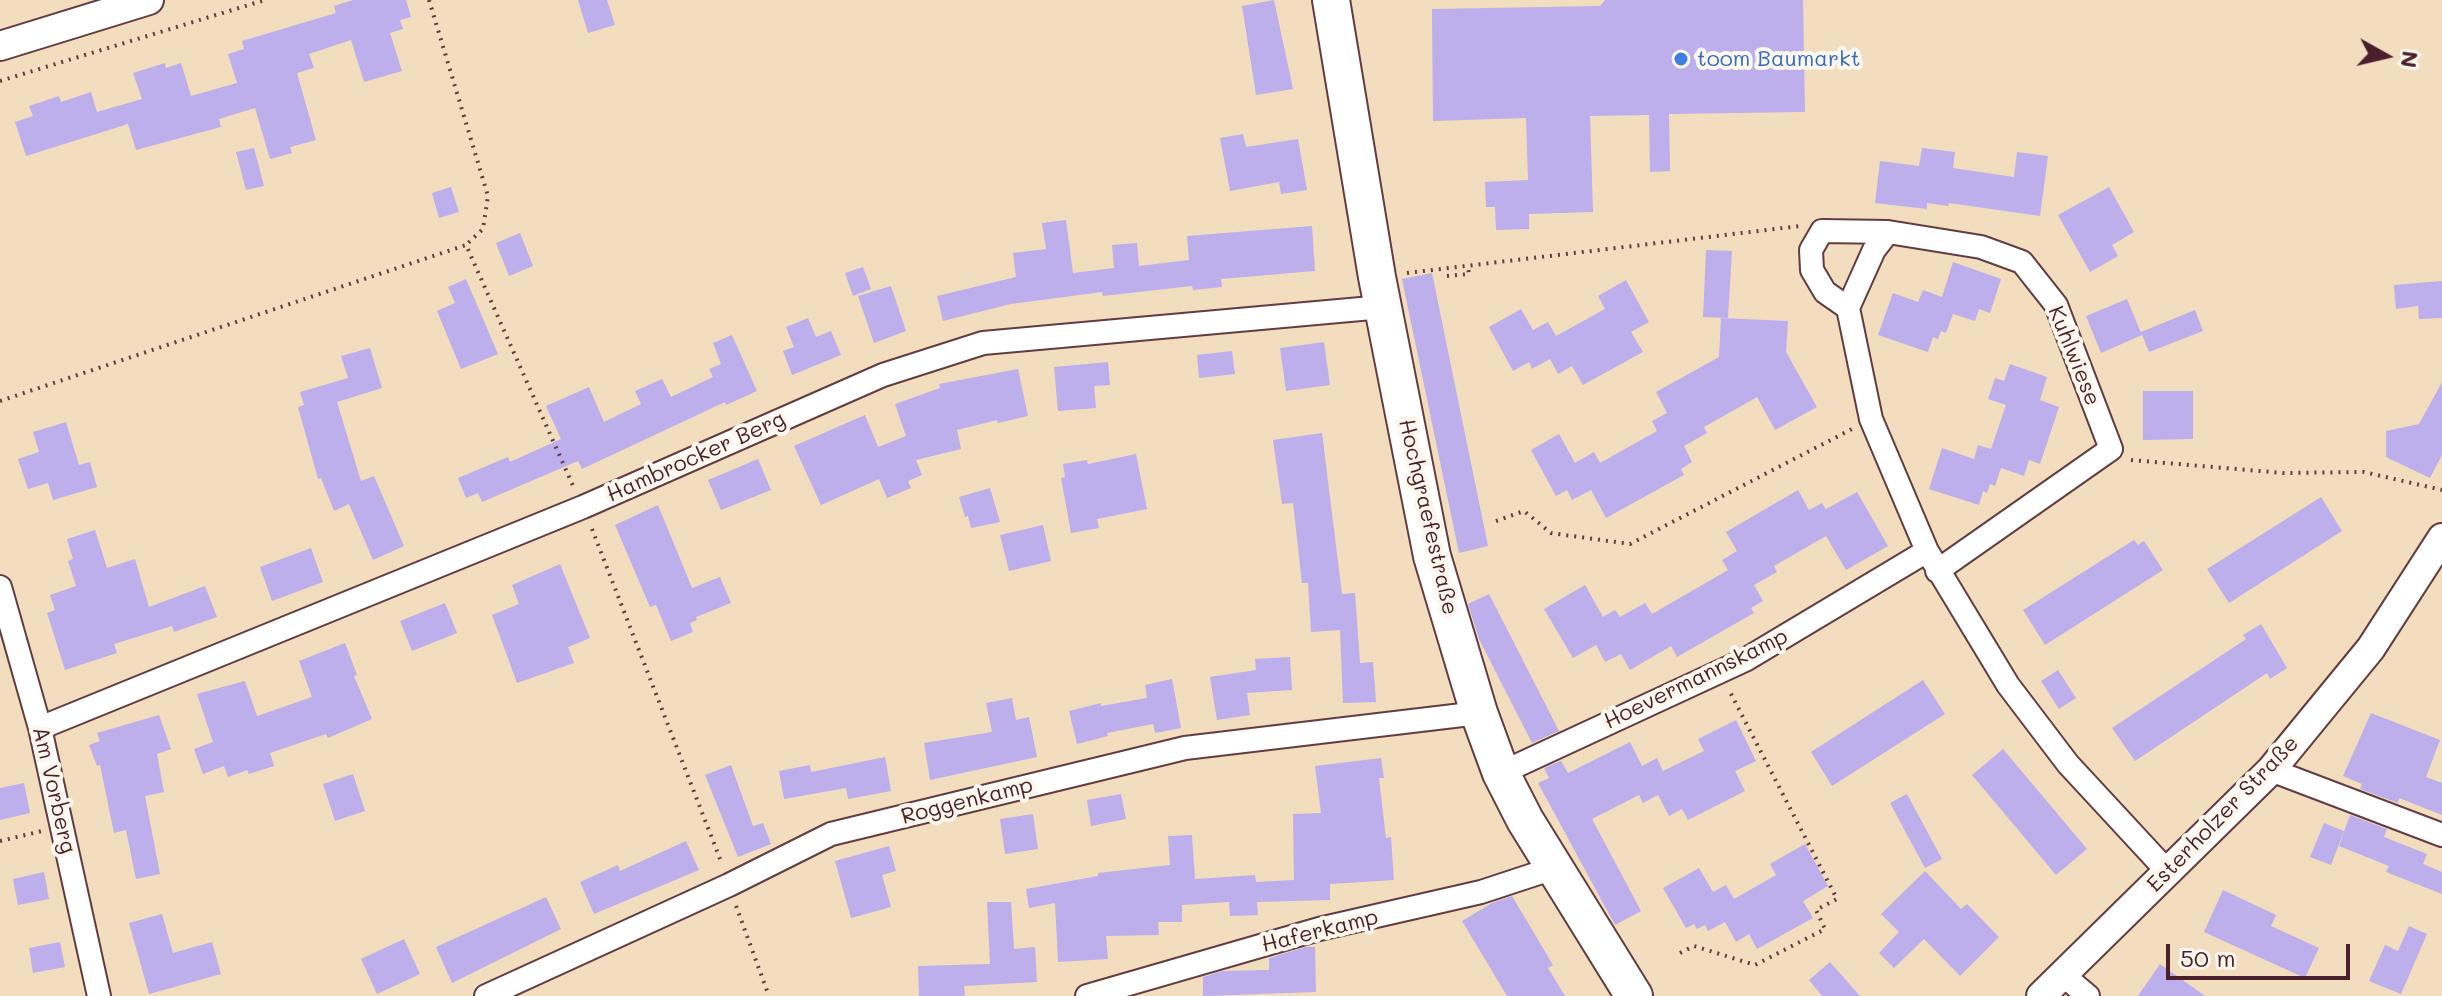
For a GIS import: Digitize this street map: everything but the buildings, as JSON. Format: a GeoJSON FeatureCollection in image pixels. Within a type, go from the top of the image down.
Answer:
{"type":"FeatureCollection","features":[{"type":"Feature","properties":{"kind":"main road","name":"Hochgraefestraße"},"geometry":{"type":"LineString","coordinates":[[1331,0],[1380,292],[1432,556],[1479,713],[1501,773],[1525,820],[1634,996]]}},
{"type":"Feature","properties":{"kind":"street"},"geometry":{"type":"LineString","coordinates":[[0,46],[149,0]]}},
{"type":"Feature","properties":{"kind":"street"},"geometry":{"type":"LineString","coordinates":[[1822,231],[1811,250],[1812,270],[1825,292],[1848,308]]}},
{"type":"Feature","properties":{"kind":"street","name":"Kuhlwiese"},"geometry":{"type":"LineString","coordinates":[[1822,231],[1888,232],[1981,247],[2022,262],[2056,305],[2111,449],[2100,457]]}},
{"type":"Feature","properties":{"kind":"street"},"geometry":{"type":"LineString","coordinates":[[1888,232],[1874,250],[1848,308],[1871,419],[1932,561],[2008,685],[2059,753],[2168,872]]}},
{"type":"Feature","properties":{"kind":"street","name":"Hambrocker Berg"},"geometry":{"type":"LineString","coordinates":[[40,728],[583,507],[883,375],[983,343],[1380,292]]}},
{"type":"Feature","properties":{"kind":"street"},"geometry":{"type":"LineString","coordinates":[[1932,561],[2100,457]]}},
{"type":"Feature","properties":{"kind":"street","name":"Esterholzer Straße"},"geometry":{"type":"LineString","coordinates":[[2041,996],[2271,770],[2371,648],[2442,538]]}},
{"type":"Feature","properties":{"kind":"street","name":"Hoevermannskamp"},"geometry":{"type":"LineString","coordinates":[[1501,773],[1745,660],[1932,561]]}},
{"type":"Feature","properties":{"kind":"street","name":"Am Vorberg"},"geometry":{"type":"LineString","coordinates":[[0,587],[64,826],[99,996]]}},
{"type":"Feature","properties":{"kind":"street","name":"Roggenkamp"},"geometry":{"type":"LineString","coordinates":[[486,996],[729,885],[831,834],[1185,748],[1479,713]]}},
{"type":"Feature","properties":{"kind":"street"},"geometry":{"type":"LineString","coordinates":[[2271,770],[2442,835]]}},
{"type":"Feature","properties":{"kind":"street","name":"Haferkamp"},"geometry":{"type":"LineString","coordinates":[[1087,996],[1319,929],[1481,892],[1554,868]]}},
{"type":"Feature","properties":{"kind":"street"},"geometry":{"type":"LineString","coordinates":[[2063,975],[2088,996]]}},
{"type":"Feature","properties":{"kind":"path"},"geometry":{"type":"LineString","coordinates":[[0,81],[265,0]]}},
{"type":"Feature","properties":{"kind":"path"},"geometry":{"type":"LineString","coordinates":[[0,401],[466,245],[483,229],[488,196],[429,0]]}},
{"type":"Feature","properties":{"kind":"path"},"geometry":{"type":"LineString","coordinates":[[1380,292],[1468,267],[1804,226],[1822,231]]}},
{"type":"Feature","properties":{"kind":"path"},"geometry":{"type":"LineString","coordinates":[[466,245],[583,507],[714,842],[769,996]]}},
{"type":"Feature","properties":{"kind":"path"},"geometry":{"type":"LineString","coordinates":[[1447,276],[1469,274],[1468,267]]}},
{"type":"Feature","properties":{"kind":"path"},"geometry":{"type":"LineString","coordinates":[[1496,521],[1524,511],[1551,533],[1630,544],[1871,419]]}},
{"type":"Feature","properties":{"kind":"path"},"geometry":{"type":"LineString","coordinates":[[2100,457],[2283,473],[2364,472],[2442,490]]}},
{"type":"Feature","properties":{"kind":"path"},"geometry":{"type":"LineString","coordinates":[[1680,953],[1694,946],[1755,965],[1825,929],[1816,910],[1837,899],[1720,672]]}},
{"type":"Feature","properties":{"kind":"path"},"geometry":{"type":"LineString","coordinates":[[0,841],[64,826]]}},
{"type":"Feature","properties":{"kind":"place","name":"toom Baumarkt"},"geometry":{"type":"Point","coordinates":[1681,59]}}]}
